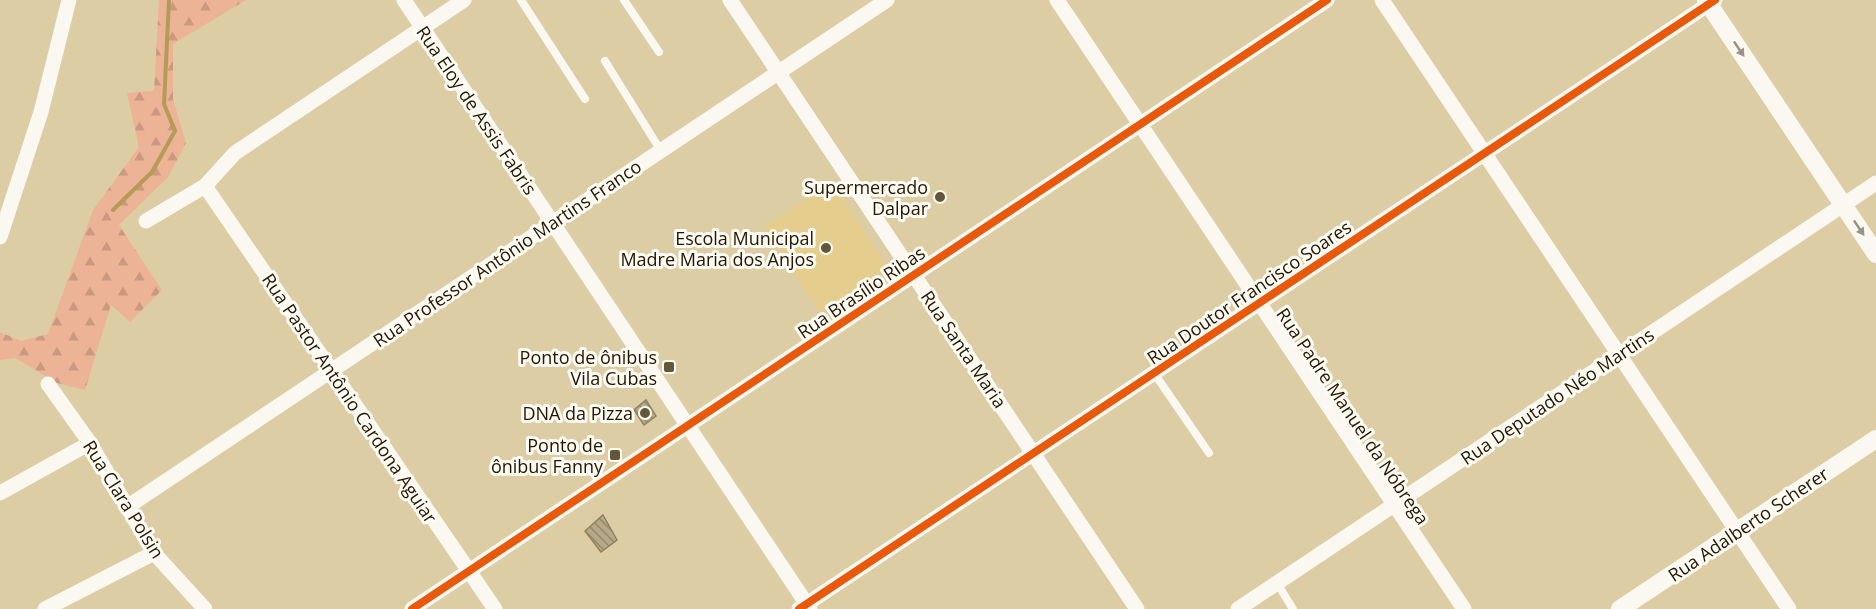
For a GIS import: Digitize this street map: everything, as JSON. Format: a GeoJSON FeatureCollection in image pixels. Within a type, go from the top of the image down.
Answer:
{"type":"FeatureCollection","features":[{"type":"Feature","properties":{"kind":"street"},"geometry":{"type":"LineString","coordinates":[[0,237],[41,112],[69,0]]}},
{"type":"Feature","properties":{"kind":"street","name":"Rua Eloy de Assis Fabris"},"geometry":{"type":"LineString","coordinates":[[404,0],[688,426],[805,607]]}},
{"type":"Feature","properties":{"kind":"street"},"geometry":{"type":"LineString","coordinates":[[146,221],[205,186],[235,153],[464,0]]}},
{"type":"Feature","properties":{"kind":"street","name":"Rua Santa Maria"},"geometry":{"type":"LineString","coordinates":[[730,0],[1137,609]]}},
{"type":"Feature","properties":{"kind":"street","name":"Rua Professor Antônio Martins Franco"},"geometry":{"type":"LineString","coordinates":[[127,507],[887,0]]}},
{"type":"Feature","properties":{"kind":"street","name":"Rua Padre Manuel da Nóbrega"},"geometry":{"type":"LineString","coordinates":[[1057,0],[1464,609]]}},
{"type":"Feature","properties":{"kind":"street","name":"Rua Brasílio Ribas"},"geometry":{"type":"LineString","coordinates":[[412,609],[1327,0]]}},
{"type":"Feature","properties":{"kind":"street"},"geometry":{"type":"LineString","coordinates":[[1382,0],[1789,609]]}},
{"type":"Feature","properties":{"kind":"street"},"geometry":{"type":"LineString","coordinates":[[1710,1],[1876,254]]}},
{"type":"Feature","properties":{"kind":"street","name":"Rua Doutor Francisco Soares"},"geometry":{"type":"LineString","coordinates":[[805,607],[1710,1]]}},
{"type":"Feature","properties":{"kind":"street","name":"Rua Deputado Néo Martins"},"geometry":{"type":"LineString","coordinates":[[1238,609],[1876,183]]}},
{"type":"Feature","properties":{"kind":"street","name":"Rua Pastor Antônio Cardona Aguiar"},"geometry":{"type":"LineString","coordinates":[[205,186],[495,609]]}},
{"type":"Feature","properties":{"kind":"street","name":"Rua Clara Polsin"},"geometry":{"type":"LineString","coordinates":[[48,384],[90,443],[154,553],[205,609]]}},
{"type":"Feature","properties":{"kind":"street","name":"Rua Adalberto Scherer"},"geometry":{"type":"LineString","coordinates":[[1620,609],[1876,439]]}},
{"type":"Feature","properties":{"kind":"street"},"geometry":{"type":"LineString","coordinates":[[0,493],[90,443]]}},
{"type":"Feature","properties":{"kind":"street"},"geometry":{"type":"LineString","coordinates":[[45,609],[154,553]]}},
{"type":"Feature","properties":{"kind":"lane"},"geometry":{"type":"LineString","coordinates":[[521,0],[585,99]]}},
{"type":"Feature","properties":{"kind":"lane"},"geometry":{"type":"LineString","coordinates":[[624,0],[659,52]]}},
{"type":"Feature","properties":{"kind":"lane"},"geometry":{"type":"LineString","coordinates":[[604,61],[661,151]]}},
{"type":"Feature","properties":{"kind":"lane"},"geometry":{"type":"LineString","coordinates":[[1154,373],[1209,453]]}},
{"type":"Feature","properties":{"kind":"lane"},"geometry":{"type":"LineString","coordinates":[[1277,583],[1293,609]]}},
{"type":"Feature","properties":{"kind":"shaded area","name":"Escola Municipal Madre Maria dos Anjos"},"geometry":{"type":"Polygon","coordinates":[[[832,182],[888,268],[820,313],[764,227],[832,182]]]}},
{"type":"Feature","properties":{"kind":"green space"},"geometry":{"type":"Polygon","coordinates":[[[159,0],[246,0],[173,44],[173,99],[186,143],[168,177],[119,225],[162,290],[130,322],[111,305],[85,390],[57,383],[15,358],[0,360],[0,332],[21,341],[48,334],[93,210],[139,147],[127,93],[154,91],[159,0]]]}},
{"type":"Feature","properties":{"kind":"building","name":"DNA da Pizza"},"geometry":{"type":"Polygon","coordinates":[[[646,400],[656,416],[644,425],[634,410],[646,400]]]}},
{"type":"Feature","properties":{"kind":"building"},"geometry":{"type":"Polygon","coordinates":[[[603,515],[617,540],[601,552],[585,531],[603,515]]]}},
{"type":"Feature","properties":{"kind":"waterway"},"geometry":{"type":"LineString","coordinates":[[113,210],[152,172],[175,131],[164,104],[169,0]]}},
{"type":"Feature","properties":{"kind":"cycle path"},"geometry":{"type":"LineString","coordinates":[[412,609],[1327,0]]}},
{"type":"Feature","properties":{"kind":"cycle path"},"geometry":{"type":"LineString","coordinates":[[799,609],[1715,0]]}},
{"type":"Feature","properties":{"kind":"place","name":"Supermercado Dalpar"},"geometry":{"type":"Point","coordinates":[940,197]}},
{"type":"Feature","properties":{"kind":"place","name":"Escola Municipal Madre Maria dos Anjos"},"geometry":{"type":"Point","coordinates":[826,248]}},
{"type":"Feature","properties":{"kind":"place","name":"Ponto de ônibus Vila Cubas"},"geometry":{"type":"Point","coordinates":[669,367]}},
{"type":"Feature","properties":{"kind":"place","name":"DNA da Pizza"},"geometry":{"type":"Point","coordinates":[645,413]}},
{"type":"Feature","properties":{"kind":"place","name":"Ponto de ônibus Fanny"},"geometry":{"type":"Point","coordinates":[615,455]}}]}
